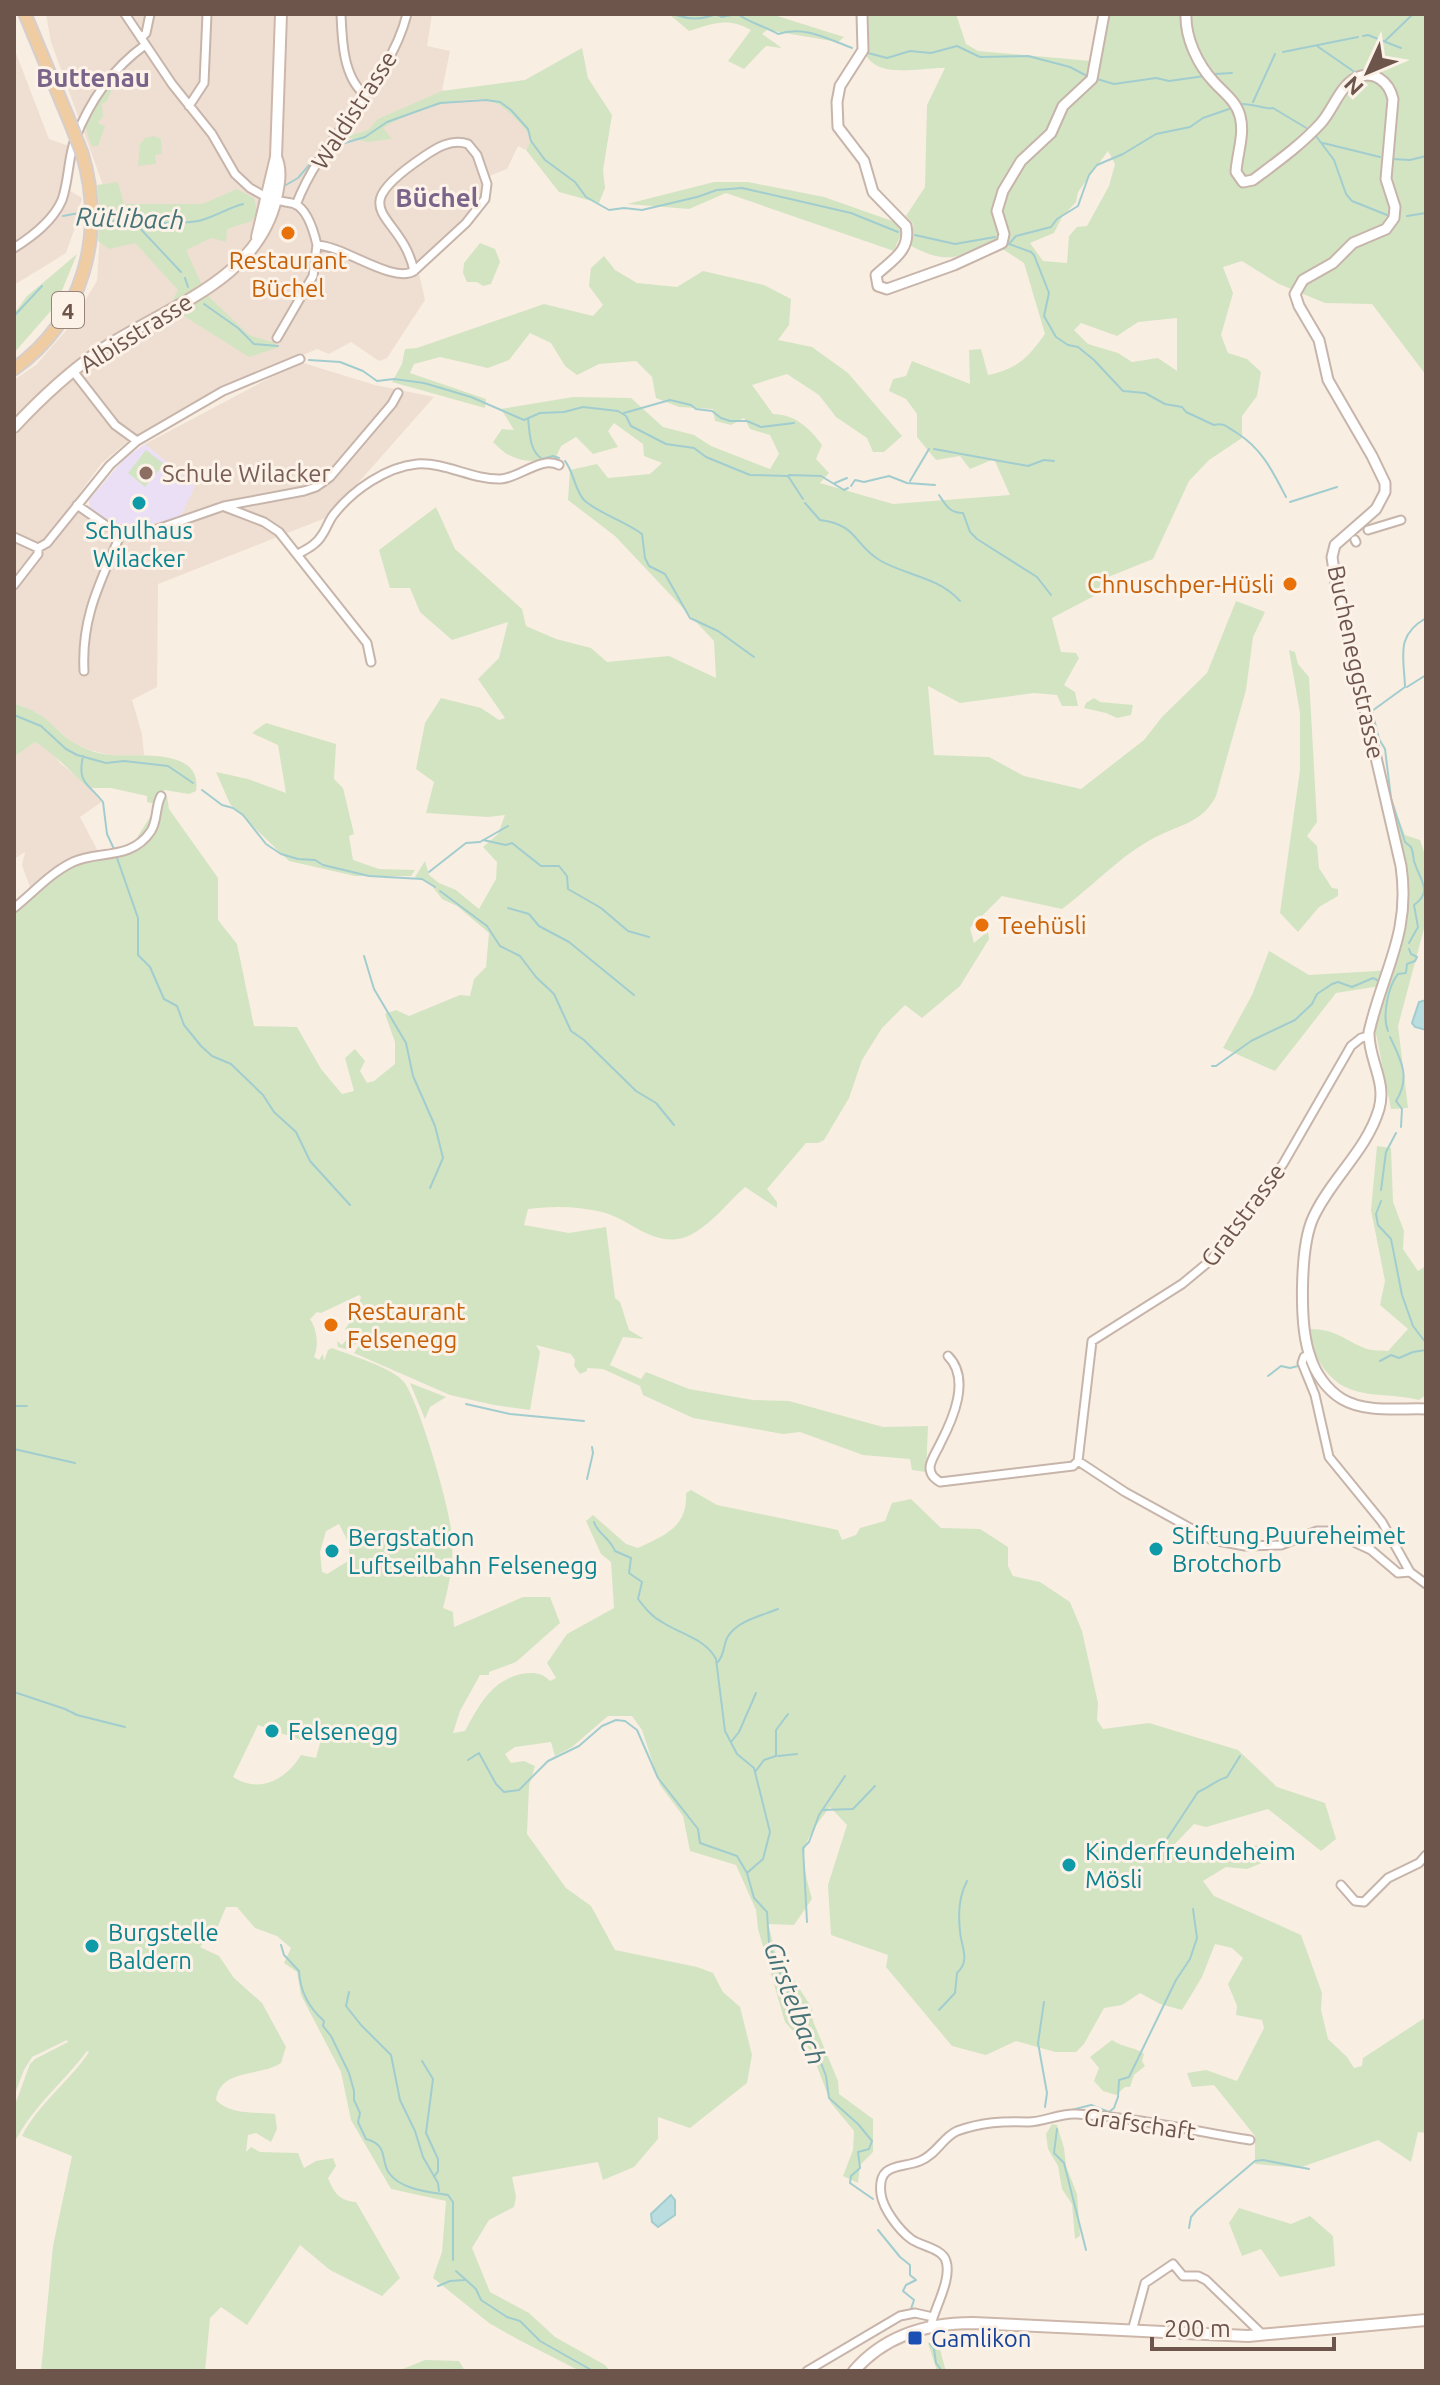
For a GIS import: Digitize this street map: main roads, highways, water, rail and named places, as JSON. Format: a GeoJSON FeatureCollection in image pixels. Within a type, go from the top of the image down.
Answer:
{"type":"FeatureCollection","features":[{"type":"Feature","properties":{"kind":"main road","name":"4"},"geometry":{"type":"LineString","coordinates":[[14,369],[47,340],[69,308],[84,272],[92,234],[91,191],[82,153],[25,14]]}},
{"type":"Feature","properties":{"kind":"main road","name":"Albisstrasse"},"geometry":{"type":"LineString","coordinates":[[14,427],[73,371],[117,340],[216,282],[242,259],[265,231],[279,172],[276,157],[281,14]]}},
{"type":"Feature","properties":{"kind":"main road"},"geometry":{"type":"LineString","coordinates":[[854,2371],[892,2340],[932,2321],[1263,2335],[1426,2320]]}},
{"type":"Feature","properties":{"kind":"water"},"geometry":{"type":"Polygon","coordinates":[[[1426,1000],[1426,1030],[1412,1023],[1419,1002],[1426,1000]]]}},
{"type":"Feature","properties":{"kind":"water"},"geometry":{"type":"Polygon","coordinates":[[[671,2195],[675,2200],[675,2215],[658,2227],[652,2222],[651,2214],[671,2195]]]}},
{"type":"Feature","properties":{"kind":"waterway"},"geometry":{"type":"LineString","coordinates":[[674,14],[695,18],[736,14]]}},
{"type":"Feature","properties":{"kind":"waterway"},"geometry":{"type":"LineString","coordinates":[[738,14],[778,34],[807,32],[852,48]]}},
{"type":"Feature","properties":{"kind":"waterway"},"geometry":{"type":"LineString","coordinates":[[1385,41],[1413,14]]}},
{"type":"Feature","properties":{"kind":"waterway"},"geometry":{"type":"LineString","coordinates":[[1363,36],[1368,35],[1401,48]]}},
{"type":"Feature","properties":{"kind":"waterway"},"geometry":{"type":"LineString","coordinates":[[1283,52],[1358,37]]}},
{"type":"Feature","properties":{"kind":"waterway"},"geometry":{"type":"LineString","coordinates":[[868,53],[887,58],[910,51],[931,53],[957,46],[980,57],[1028,56],[1070,67],[1087,76]]}},
{"type":"Feature","properties":{"kind":"waterway"},"geometry":{"type":"LineString","coordinates":[[1317,46],[1356,73]]}},
{"type":"Feature","properties":{"kind":"waterway"},"geometry":{"type":"LineString","coordinates":[[1253,102],[1275,54]]}},
{"type":"Feature","properties":{"kind":"waterway"},"geometry":{"type":"LineString","coordinates":[[1214,74],[1232,73]]}},
{"type":"Feature","properties":{"kind":"waterway"},"geometry":{"type":"LineString","coordinates":[[1097,79],[1114,84],[1205,76]]}},
{"type":"Feature","properties":{"kind":"waterway"},"geometry":{"type":"LineString","coordinates":[[329,155],[338,145],[365,137],[387,122],[440,103],[486,100],[500,102],[511,110],[528,129],[531,141],[545,160],[575,182],[586,197],[609,210],[642,210],[717,190],[742,188],[851,213],[898,232]]}},
{"type":"Feature","properties":{"kind":"waterway"},"geometry":{"type":"LineString","coordinates":[[1240,104],[1273,108],[1308,129]]}},
{"type":"Feature","properties":{"kind":"waterway"},"geometry":{"type":"LineString","coordinates":[[1229,109],[1203,118],[1190,127],[1156,134],[1097,165],[1089,175],[1078,206],[1057,219],[1051,227],[1016,236],[1009,244],[1034,255],[1049,293],[1044,316],[1056,337],[1078,347],[1123,391],[1145,393],[1165,404],[1182,407],[1186,412],[1214,425],[1223,425],[1246,439],[1260,453],[1286,497]]}},
{"type":"Feature","properties":{"kind":"waterway"},"geometry":{"type":"LineString","coordinates":[[1316,136],[1334,160],[1346,194],[1352,201],[1387,215]]}},
{"type":"Feature","properties":{"kind":"waterway"},"geometry":{"type":"LineString","coordinates":[[1323,143],[1380,157]]}},
{"type":"Feature","properties":{"kind":"waterway"},"geometry":{"type":"LineString","coordinates":[[1392,159],[1410,160],[1426,156]]}},
{"type":"Feature","properties":{"kind":"waterway"},"geometry":{"type":"LineString","coordinates":[[286,185],[298,178],[310,164]]}},
{"type":"Feature","properties":{"kind":"waterway","name":"Rütlibach"},"geometry":{"type":"LineString","coordinates":[[97,218],[132,222],[193,222],[243,204]]}},
{"type":"Feature","properties":{"kind":"waterway","name":"Rütlibach"},"geometry":{"type":"LineString","coordinates":[[63,216],[79,213],[87,216]]}},
{"type":"Feature","properties":{"kind":"waterway"},"geometry":{"type":"LineString","coordinates":[[1407,216],[1426,213]]}},
{"type":"Feature","properties":{"kind":"waterway"},"geometry":{"type":"LineString","coordinates":[[135,223],[181,272]]}},
{"type":"Feature","properties":{"kind":"waterway"},"geometry":{"type":"LineString","coordinates":[[915,235],[955,244],[995,237]]}},
{"type":"Feature","properties":{"kind":"waterway"},"geometry":{"type":"LineString","coordinates":[[185,278],[188,287]]}},
{"type":"Feature","properties":{"kind":"waterway"},"geometry":{"type":"LineString","coordinates":[[14,316],[42,286]]}},
{"type":"Feature","properties":{"kind":"waterway"},"geometry":{"type":"LineString","coordinates":[[204,304],[238,328],[254,344],[278,346]]}},
{"type":"Feature","properties":{"kind":"waterway"},"geometry":{"type":"LineString","coordinates":[[309,360],[340,362],[363,371],[377,381],[394,379],[424,383],[471,397],[524,420],[540,413],[583,407],[618,411],[626,416],[631,426],[666,444],[694,448],[706,457],[750,475],[788,476],[803,499]]}},
{"type":"Feature","properties":{"kind":"waterway"},"geometry":{"type":"LineString","coordinates":[[624,413],[670,400],[712,411],[730,421],[747,421],[761,427],[794,423]]}},
{"type":"Feature","properties":{"kind":"waterway"},"geometry":{"type":"LineString","coordinates":[[528,419],[531,441],[538,455],[542,459],[559,458]]}},
{"type":"Feature","properties":{"kind":"waterway"},"geometry":{"type":"LineString","coordinates":[[910,481],[929,449]]}},
{"type":"Feature","properties":{"kind":"waterway"},"geometry":{"type":"LineString","coordinates":[[934,449],[1028,466],[1044,460],[1054,461]]}},
{"type":"Feature","properties":{"kind":"waterway"},"geometry":{"type":"LineString","coordinates":[[565,461],[585,501],[642,534],[649,566],[665,574],[690,618],[718,631],[754,657]]}},
{"type":"Feature","properties":{"kind":"waterway"},"geometry":{"type":"LineString","coordinates":[[789,475],[821,476],[844,490],[848,488]]}},
{"type":"Feature","properties":{"kind":"waterway"},"geometry":{"type":"LineString","coordinates":[[851,486],[855,480],[864,482],[889,476],[907,483],[935,485]]}},
{"type":"Feature","properties":{"kind":"waterway"},"geometry":{"type":"LineString","coordinates":[[835,483],[847,478]]}},
{"type":"Feature","properties":{"kind":"waterway"},"geometry":{"type":"LineString","coordinates":[[1290,502],[1337,487]]}},
{"type":"Feature","properties":{"kind":"waterway"},"geometry":{"type":"LineString","coordinates":[[939,495],[951,510],[963,513],[970,532],[977,539],[1037,577],[1051,595]]}},
{"type":"Feature","properties":{"kind":"waterway"},"geometry":{"type":"LineString","coordinates":[[805,503],[820,520],[849,531],[881,561],[942,587],[960,601]]}},
{"type":"Feature","properties":{"kind":"waterway"},"geometry":{"type":"LineString","coordinates":[[1409,943],[1418,927],[1414,905],[1424,890],[1391,798],[1385,749],[1379,739],[1372,711],[1405,687],[1405,640],[1416,625],[1426,618]]}},
{"type":"Feature","properties":{"kind":"waterway"},"geometry":{"type":"LineString","coordinates":[[1407,687],[1426,675]]}},
{"type":"Feature","properties":{"kind":"waterway"},"geometry":{"type":"LineString","coordinates":[[14,715],[41,726],[77,755],[106,763],[124,761],[168,766],[193,783]]}},
{"type":"Feature","properties":{"kind":"waterway"},"geometry":{"type":"LineString","coordinates":[[83,756],[81,772],[88,786],[103,802],[107,834],[114,849]]}},
{"type":"Feature","properties":{"kind":"waterway"},"geometry":{"type":"LineString","coordinates":[[202,790],[243,815],[266,844],[281,854],[315,860],[323,865],[369,876],[422,879],[435,887]]}},
{"type":"Feature","properties":{"kind":"waterway"},"geometry":{"type":"LineString","coordinates":[[429,872],[466,843],[480,842],[508,826]]}},
{"type":"Feature","properties":{"kind":"waterway"},"geometry":{"type":"LineString","coordinates":[[483,840],[506,845],[512,843],[541,866],[559,866],[567,876],[568,889],[601,908],[628,931],[649,937]]}},
{"type":"Feature","properties":{"kind":"waterway"},"geometry":{"type":"LineString","coordinates":[[117,858],[138,918],[138,955],[150,967],[164,999],[177,1006],[184,1025],[201,1046],[212,1056],[231,1064],[263,1095],[274,1112],[296,1132],[310,1161],[350,1205]]}},
{"type":"Feature","properties":{"kind":"waterway"},"geometry":{"type":"LineString","coordinates":[[440,891],[487,926],[500,946],[520,956],[554,994],[571,1031],[636,1091],[656,1103],[674,1125]]}},
{"type":"Feature","properties":{"kind":"waterway"},"geometry":{"type":"LineString","coordinates":[[508,908],[529,914],[539,926],[569,942],[634,995]]}},
{"type":"Feature","properties":{"kind":"waterway"},"geometry":{"type":"LineString","coordinates":[[1388,1031],[1386,1010],[1391,986],[1398,974],[1406,973],[1407,964],[1417,957],[1409,949]]}},
{"type":"Feature","properties":{"kind":"waterway"},"geometry":{"type":"LineString","coordinates":[[364,956],[374,989],[406,1043],[413,1076],[435,1126],[443,1158],[430,1188]]}},
{"type":"Feature","properties":{"kind":"waterway"},"geometry":{"type":"LineString","coordinates":[[1212,1066],[1251,1041],[1295,1020],[1312,1004],[1317,994],[1332,984],[1338,982],[1352,987],[1373,978],[1379,981]]}},
{"type":"Feature","properties":{"kind":"waterway"},"geometry":{"type":"LineString","coordinates":[[1390,1037],[1404,1076],[1396,1101],[1402,1109],[1401,1127]]}},
{"type":"Feature","properties":{"kind":"waterway"},"geometry":{"type":"LineString","coordinates":[[1381,1190],[1386,1152],[1396,1133]]}},
{"type":"Feature","properties":{"kind":"waterway"},"geometry":{"type":"LineString","coordinates":[[1381,1201],[1376,1214],[1378,1225],[1391,1239],[1402,1295],[1413,1326],[1426,1343]]}},
{"type":"Feature","properties":{"kind":"waterway"},"geometry":{"type":"LineString","coordinates":[[1380,1361],[1391,1355],[1399,1358],[1426,1350]]}},
{"type":"Feature","properties":{"kind":"waterway"},"geometry":{"type":"LineString","coordinates":[[1268,1376],[1281,1366],[1298,1366]]}},
{"type":"Feature","properties":{"kind":"waterway"},"geometry":{"type":"LineString","coordinates":[[466,1404],[510,1414],[584,1421]]}},
{"type":"Feature","properties":{"kind":"waterway"},"geometry":{"type":"LineString","coordinates":[[14,1406],[27,1406]]}},
{"type":"Feature","properties":{"kind":"waterway"},"geometry":{"type":"LineString","coordinates":[[587,1479],[592,1447]]}},
{"type":"Feature","properties":{"kind":"waterway"},"geometry":{"type":"LineString","coordinates":[[14,1449],[75,1463]]}},
{"type":"Feature","properties":{"kind":"waterway","name":"Girstelbach"},"geometry":{"type":"LineString","coordinates":[[594,1522],[615,1551],[631,1558],[629,1573],[642,1582],[638,1599],[646,1609],[658,1620],[706,1646],[716,1659],[725,1731],[737,1754],[754,1768],[770,1832],[763,1859],[747,1873],[754,1898],[767,1912],[769,1943],[783,1982],[816,2050],[826,2076],[829,2098],[872,2141],[869,2149],[858,2152],[860,2168],[851,2176],[850,2183],[873,2199]]}},
{"type":"Feature","properties":{"kind":"waterway"},"geometry":{"type":"LineString","coordinates":[[718,1662],[727,1638],[736,1627],[778,1609]]}},
{"type":"Feature","properties":{"kind":"waterway"},"geometry":{"type":"LineString","coordinates":[[14,1692],[77,1715],[125,1727]]}},
{"type":"Feature","properties":{"kind":"waterway"},"geometry":{"type":"LineString","coordinates":[[731,1742],[739,1732],[756,1693]]}},
{"type":"Feature","properties":{"kind":"waterway"},"geometry":{"type":"LineString","coordinates":[[755,1772],[764,1760],[776,1756],[776,1730],[788,1714]]}},
{"type":"Feature","properties":{"kind":"waterway"},"geometry":{"type":"LineString","coordinates":[[468,1760],[479,1753],[496,1784],[504,1792],[519,1790],[548,1761],[579,1746],[602,1726],[616,1720],[625,1721],[637,1730],[658,1778],[698,1829],[700,1843],[737,1856],[747,1873]]}},
{"type":"Feature","properties":{"kind":"waterway"},"geometry":{"type":"LineString","coordinates":[[778,1756],[797,1754]]}},
{"type":"Feature","properties":{"kind":"waterway"},"geometry":{"type":"LineString","coordinates":[[1163,1845],[1198,1792],[1227,1777],[1240,1756]]}},
{"type":"Feature","properties":{"kind":"waterway"},"geometry":{"type":"LineString","coordinates":[[807,1922],[803,1848],[809,1842],[819,1815],[845,1776]]}},
{"type":"Feature","properties":{"kind":"waterway"},"geometry":{"type":"LineString","coordinates":[[822,1810],[853,1809],[875,1786]]}},
{"type":"Feature","properties":{"kind":"waterway"},"geometry":{"type":"LineString","coordinates":[[939,2010],[955,1993],[957,1973],[964,1963],[959,1912],[967,1881]]}},
{"type":"Feature","properties":{"kind":"waterway"},"geometry":{"type":"LineString","coordinates":[[1056,2114],[1091,2105],[1109,2112],[1114,2108],[1119,2080],[1129,2077],[1176,1980],[1190,1959],[1197,1938],[1193,1909]]}},
{"type":"Feature","properties":{"kind":"waterway"},"geometry":{"type":"LineString","coordinates":[[281,1945],[284,1955],[299,1971],[306,1998],[324,2021],[323,2026],[349,2073],[360,2113],[358,2122],[366,2139],[381,2149],[386,2168],[394,2179],[416,2189],[448,2195],[453,2202],[453,2260]]}},
{"type":"Feature","properties":{"kind":"waterway"},"geometry":{"type":"LineString","coordinates":[[349,1992],[346,2006],[391,2055],[400,2100],[439,2191]]}},
{"type":"Feature","properties":{"kind":"waterway"},"geometry":{"type":"LineString","coordinates":[[1044,2002],[1038,2043],[1047,2093],[1045,2107]]}},
{"type":"Feature","properties":{"kind":"waterway"},"geometry":{"type":"LineString","coordinates":[[422,2061],[433,2079],[426,2133],[438,2159],[438,2171],[434,2177]]}},
{"type":"Feature","properties":{"kind":"waterway"},"geometry":{"type":"LineString","coordinates":[[1057,2129],[1054,2153],[1064,2163],[1086,2250]]}},
{"type":"Feature","properties":{"kind":"waterway"},"geometry":{"type":"LineString","coordinates":[[1189,2228],[1191,2217],[1197,2210],[1255,2161],[1309,2169]]}},
{"type":"Feature","properties":{"kind":"waterway","name":"Girstelbach"},"geometry":{"type":"LineString","coordinates":[[878,2230],[910,2265],[910,2275],[916,2280],[906,2285],[903,2291],[914,2300],[911,2309]]}},
{"type":"Feature","properties":{"kind":"waterway"},"geometry":{"type":"LineString","coordinates":[[456,2271],[476,2289],[481,2300],[507,2317],[520,2321],[540,2341],[593,2371]]}},
{"type":"Feature","properties":{"kind":"waterway"},"geometry":{"type":"LineString","coordinates":[[438,2286],[464,2280]]}},
{"type":"Feature","properties":{"kind":"waterway","name":"Girstelbach"},"geometry":{"type":"LineString","coordinates":[[930,2344],[942,2371]]}},
{"type":"Feature","properties":{"kind":"place","name":"Restaurant Büchel"},"geometry":{"type":"Point","coordinates":[288,233]}},
{"type":"Feature","properties":{"kind":"place","name":"Schule Wilacker"},"geometry":{"type":"Point","coordinates":[146,473]}},
{"type":"Feature","properties":{"kind":"place","name":"Schulhaus Wilacker"},"geometry":{"type":"Point","coordinates":[139,503]}},
{"type":"Feature","properties":{"kind":"place","name":"Chnuschper-Hüsli"},"geometry":{"type":"Point","coordinates":[1290,584]}},
{"type":"Feature","properties":{"kind":"place","name":"Teehüsli"},"geometry":{"type":"Point","coordinates":[982,925]}},
{"type":"Feature","properties":{"kind":"place","name":"Restaurant Felsenegg"},"geometry":{"type":"Point","coordinates":[331,1325]}},
{"type":"Feature","properties":{"kind":"place","name":"Stiftung Puureheimet Brotchorb"},"geometry":{"type":"Point","coordinates":[1156,1549]}},
{"type":"Feature","properties":{"kind":"place","name":"Bergstation Luftseilbahn Felsenegg"},"geometry":{"type":"Point","coordinates":[332,1551]}},
{"type":"Feature","properties":{"kind":"place","name":"Felsenegg"},"geometry":{"type":"Point","coordinates":[272,1731]}},
{"type":"Feature","properties":{"kind":"place","name":"Kinderfreundeheim Mösli"},"geometry":{"type":"Point","coordinates":[1069,1865]}},
{"type":"Feature","properties":{"kind":"place","name":"Burgstelle Baldern"},"geometry":{"type":"Point","coordinates":[92,1946]}},
{"type":"Feature","properties":{"kind":"place","name":"Gamlikon"},"geometry":{"type":"Point","coordinates":[915,2338]}},
{"type":"Feature","properties":{"kind":"district","name":"Buttenau"},"geometry":{"type":"Point","coordinates":[93,77]}},
{"type":"Feature","properties":{"kind":"district","name":"Büchel"},"geometry":{"type":"Point","coordinates":[437,197]}}]}
